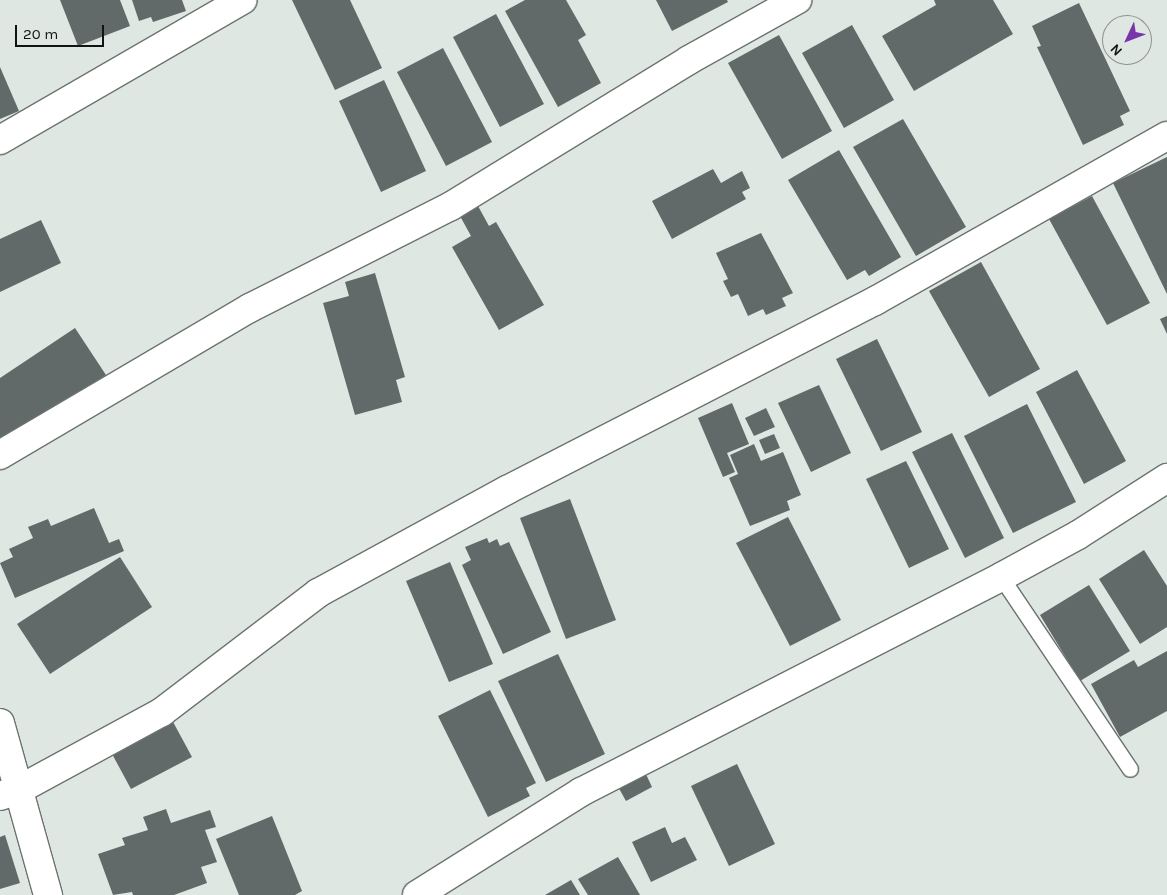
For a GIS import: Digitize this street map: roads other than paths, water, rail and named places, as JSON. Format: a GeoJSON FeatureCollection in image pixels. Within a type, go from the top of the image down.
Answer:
{"type":"FeatureCollection","features":[{"type":"Feature","properties":{"kind":"street"},"geometry":{"type":"LineString","coordinates":[[0,140],[242,0]]}},
{"type":"Feature","properties":{"kind":"street"},"geometry":{"type":"LineString","coordinates":[[0,455],[250,308],[451,206],[689,60],[797,0]]}},
{"type":"Feature","properties":{"kind":"street"},"geometry":{"type":"LineString","coordinates":[[10,792],[162,712],[318,594],[507,490],[875,301],[1167,136]]}},
{"type":"Feature","properties":{"kind":"street"},"geometry":{"type":"LineString","coordinates":[[417,895],[581,792],[1001,577],[1078,535],[1167,478]]}},
{"type":"Feature","properties":{"kind":"street"},"geometry":{"type":"LineString","coordinates":[[0,723],[10,792],[48,895]]}},
{"type":"Feature","properties":{"kind":"lane"},"geometry":{"type":"LineString","coordinates":[[1001,577],[1130,769]]}}]}
